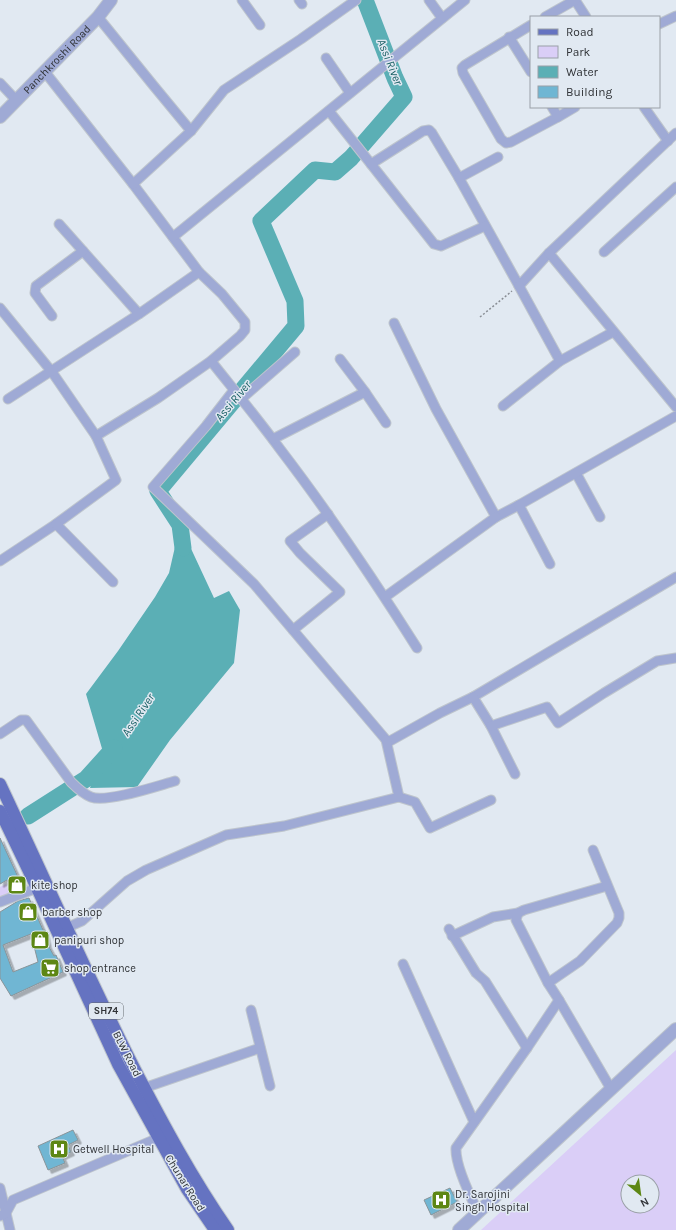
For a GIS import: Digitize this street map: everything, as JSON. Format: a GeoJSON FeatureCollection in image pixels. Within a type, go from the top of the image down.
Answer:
{"type":"FeatureCollection","features":[{"type":"Feature","properties":{"kind":"main road","name":"BLW Road"},"geometry":{"type":"LineString","coordinates":[[0,784],[5,813],[42,886],[66,928],[106,1025],[144,1088],[163,1136],[196,1181],[228,1230]]}},
{"type":"Feature","properties":{"kind":"main road","name":"Chunar Road"},"geometry":{"type":"LineString","coordinates":[[42,886],[106,1025],[118,1064],[163,1136],[187,1189],[216,1230]]}},
{"type":"Feature","properties":{"kind":"street","name":"Panchkroshi Road"},"geometry":{"type":"LineString","coordinates":[[0,117],[98,17],[111,0]]}},
{"type":"Feature","properties":{"kind":"street"},"geometry":{"type":"LineString","coordinates":[[242,0],[260,25]]}},
{"type":"Feature","properties":{"kind":"street"},"geometry":{"type":"LineString","coordinates":[[133,184],[191,131],[224,90],[301,39],[356,0]]}},
{"type":"Feature","properties":{"kind":"street"},"geometry":{"type":"LineString","coordinates":[[429,0],[442,18]]}},
{"type":"Feature","properties":{"kind":"street"},"geometry":{"type":"LineString","coordinates":[[173,237],[464,0]]}},
{"type":"Feature","properties":{"kind":"street"},"geometry":{"type":"LineString","coordinates":[[547,16],[575,0],[585,16]]}},
{"type":"Feature","properties":{"kind":"street"},"geometry":{"type":"LineString","coordinates":[[660,24],[676,16]]}},
{"type":"Feature","properties":{"kind":"street"},"geometry":{"type":"LineString","coordinates":[[98,17],[191,131]]}},
{"type":"Feature","properties":{"kind":"street"},"geometry":{"type":"LineString","coordinates":[[530,26],[465,65],[462,68],[463,73],[501,139],[506,143],[573,108]]}},
{"type":"Feature","properties":{"kind":"street"},"geometry":{"type":"LineString","coordinates":[[509,37],[530,70]]}},
{"type":"Feature","properties":{"kind":"street"},"geometry":{"type":"LineString","coordinates":[[326,58],[350,93]]}},
{"type":"Feature","properties":{"kind":"street"},"geometry":{"type":"LineString","coordinates":[[45,72],[133,184],[199,272],[222,294],[245,322],[245,330],[240,336],[211,361],[158,398],[96,436]]}},
{"type":"Feature","properties":{"kind":"street"},"geometry":{"type":"LineString","coordinates":[[0,83],[16,100]]}},
{"type":"Feature","properties":{"kind":"street"},"geometry":{"type":"LineString","coordinates":[[553,108],[558,117]]}},
{"type":"Feature","properties":{"kind":"street"},"geometry":{"type":"LineString","coordinates":[[645,108],[668,141]]}},
{"type":"Feature","properties":{"kind":"street"},"geometry":{"type":"LineString","coordinates":[[329,110],[434,244],[441,246],[485,226]]}},
{"type":"Feature","properties":{"kind":"street"},"geometry":{"type":"LineString","coordinates":[[371,164],[423,131],[429,130],[459,178],[560,361]]}},
{"type":"Feature","properties":{"kind":"street"},"geometry":{"type":"LineString","coordinates":[[518,286],[549,253],[676,133]]}},
{"type":"Feature","properties":{"kind":"street"},"geometry":{"type":"LineString","coordinates":[[459,178],[498,156]]}},
{"type":"Feature","properties":{"kind":"street"},"geometry":{"type":"LineString","coordinates":[[604,252],[676,187]]}},
{"type":"Feature","properties":{"kind":"street"},"geometry":{"type":"LineString","coordinates":[[60,224],[139,314]]}},
{"type":"Feature","properties":{"kind":"street"},"geometry":{"type":"LineString","coordinates":[[52,316],[35,293],[36,286],[83,250]]}},
{"type":"Feature","properties":{"kind":"street"},"geometry":{"type":"LineString","coordinates":[[549,253],[676,408]]}},
{"type":"Feature","properties":{"kind":"street"},"geometry":{"type":"LineString","coordinates":[[8,399],[52,372],[199,272]]}},
{"type":"Feature","properties":{"kind":"street"},"geometry":{"type":"LineString","coordinates":[[0,308],[52,372],[96,436],[116,480],[56,524],[0,561]]}},
{"type":"Feature","properties":{"kind":"street"},"geometry":{"type":"LineString","coordinates":[[394,324],[436,409],[496,517]]}},
{"type":"Feature","properties":{"kind":"street"},"geometry":{"type":"LineString","coordinates":[[503,406],[560,361],[613,332]]}},
{"type":"Feature","properties":{"kind":"street"},"geometry":{"type":"LineString","coordinates":[[241,399],[295,352]]}},
{"type":"Feature","properties":{"kind":"street"},"geometry":{"type":"LineString","coordinates":[[340,359],[386,423]]}},
{"type":"Feature","properties":{"kind":"street"},"geometry":{"type":"LineString","coordinates":[[211,361],[273,439],[328,514],[385,597],[417,648]]}},
{"type":"Feature","properties":{"kind":"street"},"geometry":{"type":"LineString","coordinates":[[234,390],[206,426],[153,488],[254,584],[386,740],[400,797]]}},
{"type":"Feature","properties":{"kind":"street"},"geometry":{"type":"LineString","coordinates":[[273,439],[365,392]]}},
{"type":"Feature","properties":{"kind":"street"},"geometry":{"type":"LineString","coordinates":[[385,597],[496,517],[676,416]]}},
{"type":"Feature","properties":{"kind":"street"},"geometry":{"type":"LineString","coordinates":[[576,473],[600,517]]}},
{"type":"Feature","properties":{"kind":"street"},"geometry":{"type":"LineString","coordinates":[[519,505],[550,564]]}},
{"type":"Feature","properties":{"kind":"street"},"geometry":{"type":"LineString","coordinates":[[293,630],[340,592],[300,553],[290,541],[328,514]]}},
{"type":"Feature","properties":{"kind":"street"},"geometry":{"type":"LineString","coordinates":[[56,524],[113,582]]}},
{"type":"Feature","properties":{"kind":"street"},"geometry":{"type":"LineString","coordinates":[[386,740],[390,741],[440,713],[473,697],[676,577]]}},
{"type":"Feature","properties":{"kind":"street"},"geometry":{"type":"LineString","coordinates":[[491,726],[547,707],[558,723],[657,661],[676,658]]}},
{"type":"Feature","properties":{"kind":"street"},"geometry":{"type":"LineString","coordinates":[[473,697],[491,726],[515,774]]}},
{"type":"Feature","properties":{"kind":"street"},"geometry":{"type":"LineString","coordinates":[[0,734],[22,720],[26,720],[74,785],[91,797],[111,797],[128,794],[175,781]]}},
{"type":"Feature","properties":{"kind":"street"},"geometry":{"type":"LineString","coordinates":[[66,928],[82,921],[127,881],[146,870],[226,835],[284,826],[400,797],[415,802],[430,828],[491,800]]}},
{"type":"Feature","properties":{"kind":"street"},"geometry":{"type":"LineString","coordinates":[[548,983],[580,961],[617,923],[619,918],[593,850]]}},
{"type":"Feature","properties":{"kind":"street"},"geometry":{"type":"LineString","coordinates":[[0,902],[42,886]]}},
{"type":"Feature","properties":{"kind":"street"},"geometry":{"type":"LineString","coordinates":[[527,1048],[485,981],[476,974],[451,932],[493,917],[518,913],[607,886]]}},
{"type":"Feature","properties":{"kind":"street"},"geometry":{"type":"LineString","coordinates":[[518,913],[516,920],[548,983],[610,1089]]}},
{"type":"Feature","properties":{"kind":"street"},"geometry":{"type":"LineString","coordinates":[[403,964],[474,1122]]}},
{"type":"Feature","properties":{"kind":"street"},"geometry":{"type":"LineString","coordinates":[[478,1212],[471,1198],[456,1154],[456,1148],[559,1000]]}},
{"type":"Feature","properties":{"kind":"street"},"geometry":{"type":"LineString","coordinates":[[251,1010],[270,1086]]}},
{"type":"Feature","properties":{"kind":"street"},"geometry":{"type":"LineString","coordinates":[[459,1230],[676,1029]]}},
{"type":"Feature","properties":{"kind":"street"},"geometry":{"type":"LineString","coordinates":[[144,1088],[260,1048]]}},
{"type":"Feature","properties":{"kind":"street"},"geometry":{"type":"LineString","coordinates":[[3,1214],[13,1200],[163,1136]]}},
{"type":"Feature","properties":{"kind":"street"},"geometry":{"type":"LineString","coordinates":[[0,1188],[3,1214],[10,1230]]}},
{"type":"Feature","properties":{"kind":"path"},"geometry":{"type":"LineString","coordinates":[[480,317],[518,286]]}},
{"type":"Feature","properties":{"kind":"green space"},"geometry":{"type":"Polygon","coordinates":[[[6,884],[11,894],[0,899],[0,887],[6,884]]]}},
{"type":"Feature","properties":{"kind":"green space"},"geometry":{"type":"Polygon","coordinates":[[[676,1050],[676,1230],[481,1230],[676,1050]]]}},
{"type":"Feature","properties":{"kind":"water"},"geometry":{"type":"Polygon","coordinates":[[[180,525],[214,598],[229,591],[240,610],[234,663],[170,740],[137,787],[90,788],[103,752],[86,694],[118,651],[155,597],[169,573],[180,525]]]}},
{"type":"Feature","properties":{"kind":"building"},"geometry":{"type":"Polygon","coordinates":[[[0,838],[18,877],[20,876],[25,886],[13,891],[7,880],[0,884],[0,838]]]}},
{"type":"Feature","properties":{"kind":"building"},"geometry":{"type":"Polygon","coordinates":[[[29,898],[43,930],[45,930],[48,945],[54,956],[56,955],[63,972],[11,996],[0,978],[0,912],[18,901],[29,898]],[[31,934],[3,945],[13,972],[38,962],[31,934]]]}},
{"type":"Feature","properties":{"kind":"building"},"geometry":{"type":"Polygon","coordinates":[[[73,1130],[78,1140],[68,1145],[71,1152],[62,1156],[65,1163],[48,1170],[38,1146],[73,1130]]]}},
{"type":"Feature","properties":{"kind":"building"},"geometry":{"type":"Polygon","coordinates":[[[450,1188],[457,1202],[431,1215],[424,1200],[450,1188]]]}},
{"type":"Feature","properties":{"kind":"waterway","name":"Assi River"},"geometry":{"type":"LineString","coordinates":[[183,548],[180,525],[158,491],[296,326],[295,301],[261,221],[315,170],[335,172],[351,158],[404,97],[395,78],[365,0]]}},
{"type":"Feature","properties":{"kind":"waterway","name":"Assi River"},"geometry":{"type":"LineString","coordinates":[[28,816],[86,779],[114,748]]}},
{"type":"Feature","properties":{"kind":"place","name":"kite shop"},"geometry":{"type":"Point","coordinates":[17,885]}},
{"type":"Feature","properties":{"kind":"place","name":"barber shop"},"geometry":{"type":"Point","coordinates":[28,912]}},
{"type":"Feature","properties":{"kind":"place","name":"panipuri shop"},"geometry":{"type":"Point","coordinates":[40,940]}},
{"type":"Feature","properties":{"kind":"place","name":"shop entrance"},"geometry":{"type":"Point","coordinates":[50,968]}},
{"type":"Feature","properties":{"kind":"place","name":"Getwell Hospital"},"geometry":{"type":"Point","coordinates":[59,1149]}},
{"type":"Feature","properties":{"kind":"place","name":"Dr. Sarojini Singh Hospital"},"geometry":{"type":"Point","coordinates":[441,1200]}}]}
